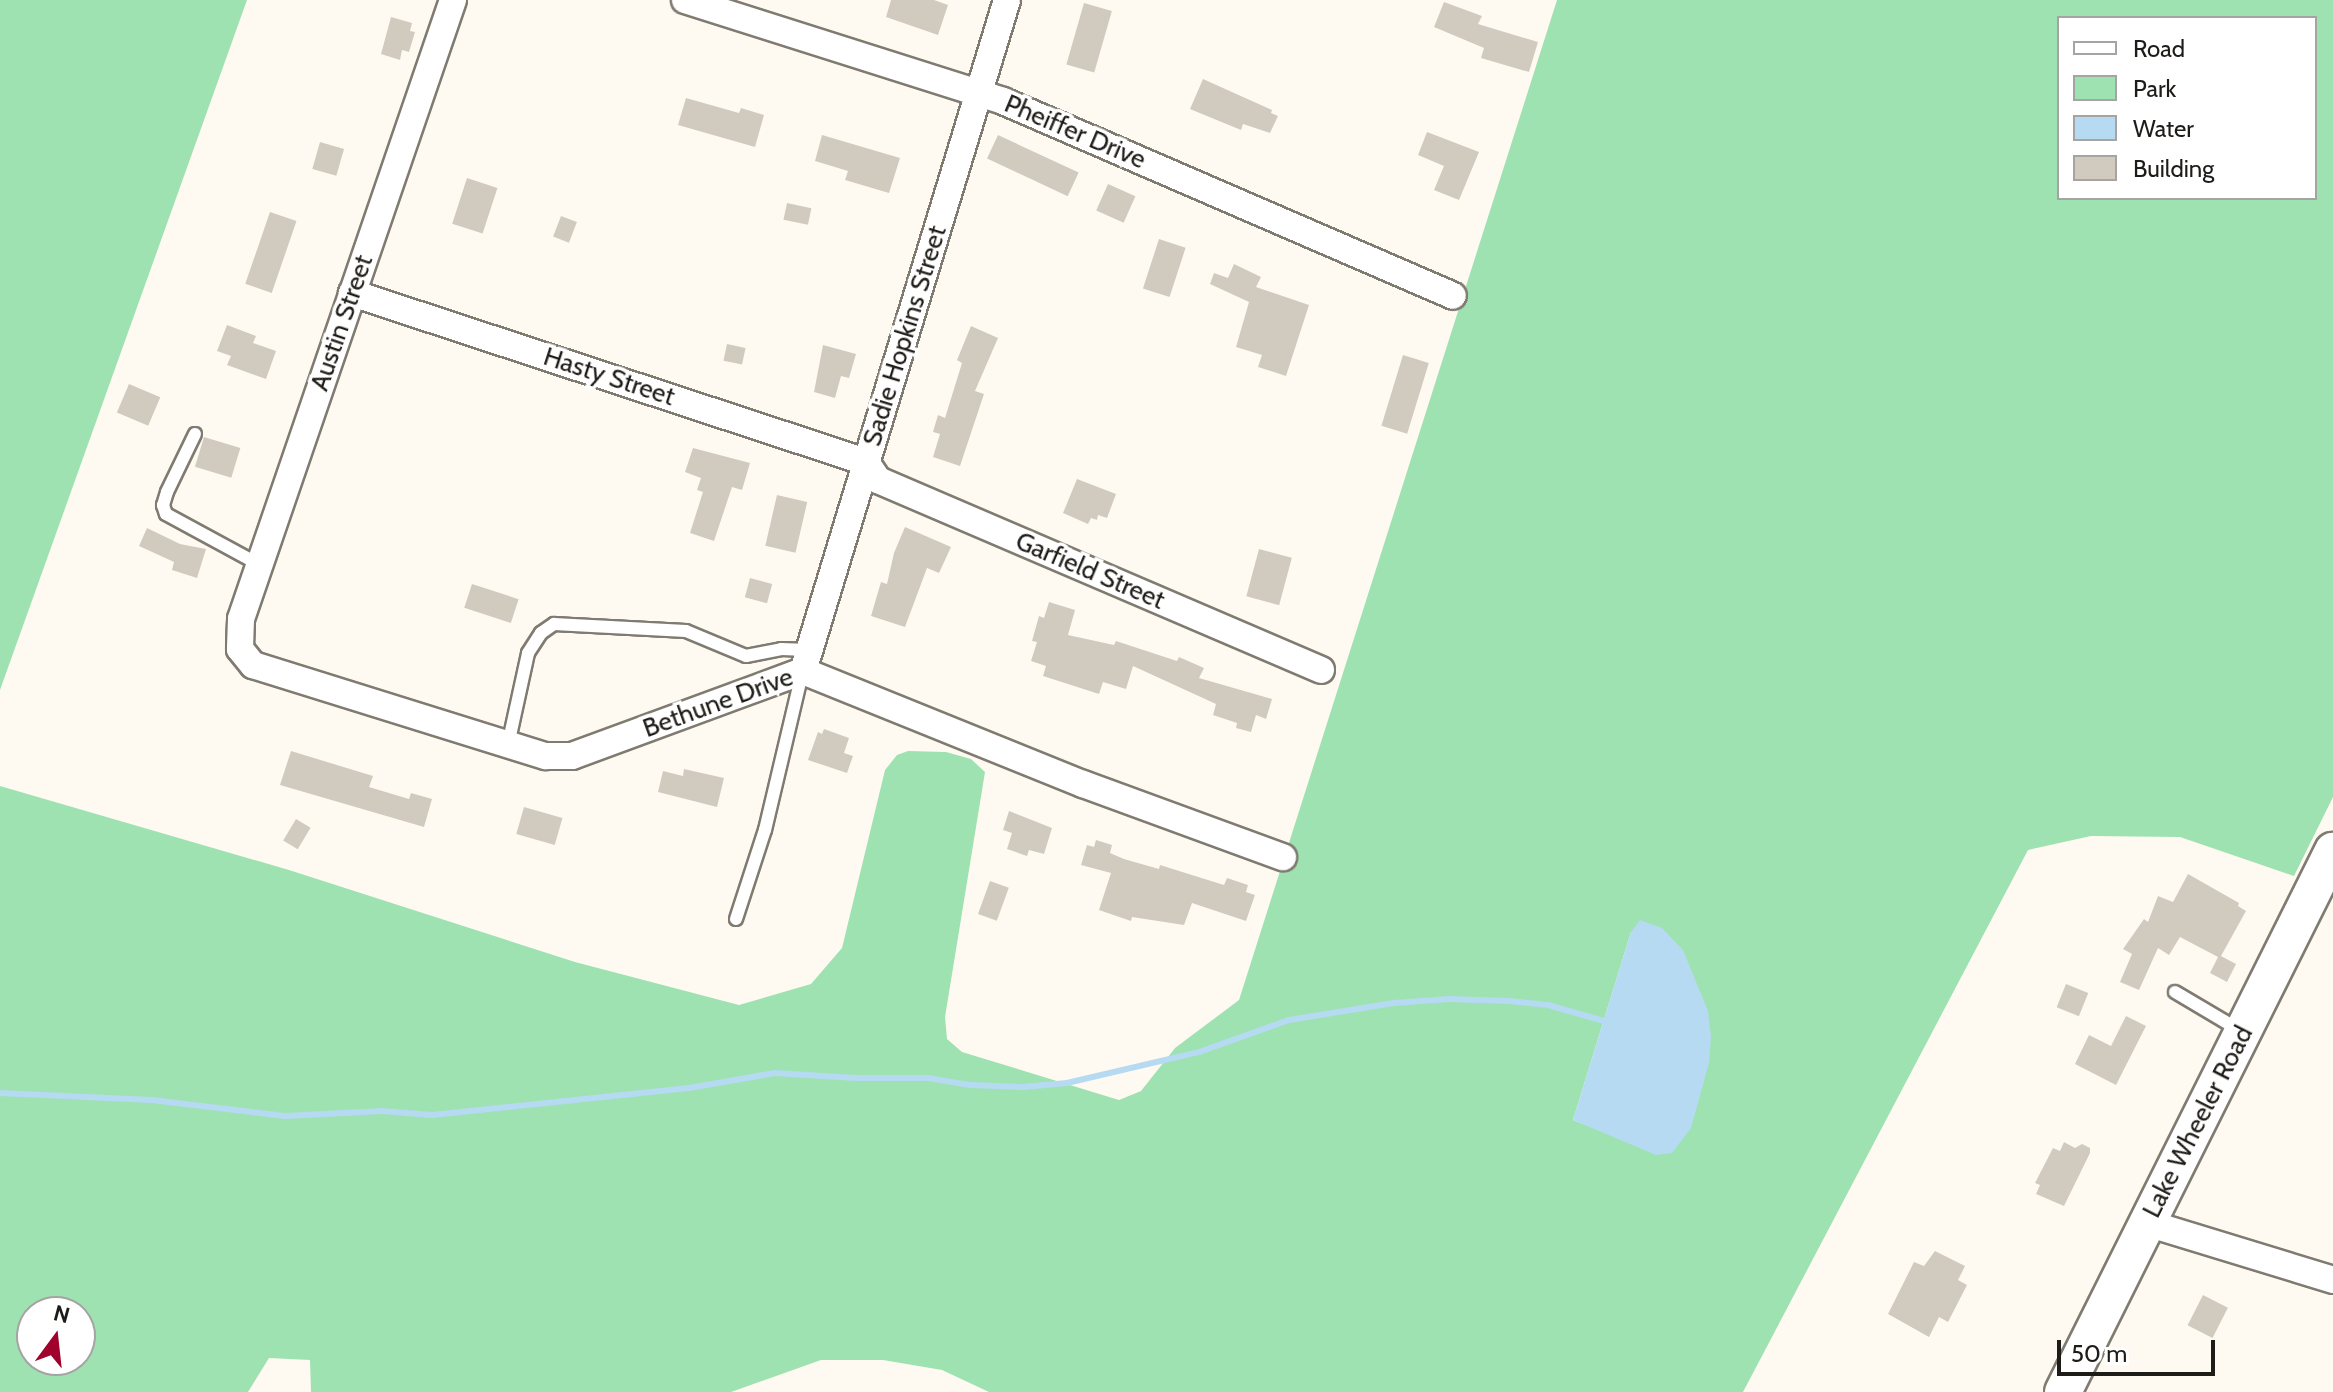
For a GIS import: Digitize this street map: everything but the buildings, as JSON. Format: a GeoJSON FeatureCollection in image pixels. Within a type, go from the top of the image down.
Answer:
{"type":"FeatureCollection","features":[{"type":"Feature","properties":{"kind":"street","name":"Austin Street"},"geometry":{"type":"LineString","coordinates":[[240,649],[241,619],[453,0]]}},
{"type":"Feature","properties":{"kind":"street","name":"Pheiffer Drive"},"geometry":{"type":"LineString","coordinates":[[685,0],[981,93],[1453,296]]}},
{"type":"Feature","properties":{"kind":"street","name":"Sadie Hopkins Street"},"geometry":{"type":"LineString","coordinates":[[806,661],[1007,0]]}},
{"type":"Feature","properties":{"kind":"street","name":"Hasty Street"},"geometry":{"type":"LineString","coordinates":[[352,293],[866,462]]}},
{"type":"Feature","properties":{"kind":"street","name":"Garfield Street"},"geometry":{"type":"LineString","coordinates":[[866,462],[878,480],[1321,670]]}},
{"type":"Feature","properties":{"kind":"street","name":"Bethune Drive"},"geometry":{"type":"LineString","coordinates":[[240,649],[253,665],[546,756],[572,756],[806,661],[1083,784],[1283,857]]}},
{"type":"Feature","properties":{"kind":"street","name":"Lake Wheeler Road"},"geometry":{"type":"LineString","coordinates":[[2063,1392],[2333,851]]}},
{"type":"Feature","properties":{"kind":"street"},"geometry":{"type":"LineString","coordinates":[[2147,1223],[2333,1280]]}},
{"type":"Feature","properties":{"kind":"lane"},"geometry":{"type":"LineString","coordinates":[[195,434],[167,492],[163,505],[166,514],[260,565]]}},
{"type":"Feature","properties":{"kind":"lane"},"geometry":{"type":"LineString","coordinates":[[508,745],[528,653],[541,633],[554,624],[686,631],[746,656],[781,649],[806,661],[765,830],[736,919]]}},
{"type":"Feature","properties":{"kind":"lane"},"geometry":{"type":"LineString","coordinates":[[2175,992],[2244,1032]]}},
{"type":"Feature","properties":{"kind":"green space"},"geometry":{"type":"Polygon","coordinates":[[[0,0],[247,0],[0,690],[0,0]]]}},
{"type":"Feature","properties":{"kind":"green space"},"geometry":{"type":"Polygon","coordinates":[[[1557,0],[2333,0],[2333,797],[2294,876],[2180,837],[2091,836],[2028,850],[1743,1392],[989,1392],[942,1370],[883,1360],[821,1360],[731,1392],[311,1392],[310,1360],[269,1358],[248,1392],[0,1392],[0,786],[289,870],[575,962],[739,1005],[811,984],[842,948],[885,770],[897,755],[908,751],[946,752],[971,759],[985,772],[945,1017],[947,1039],[962,1052],[1119,1100],[1141,1091],[1175,1048],[1239,1000],[1557,0]],[[1631,932],[1573,1120],[1611,1135],[1631,932]]]}},
{"type":"Feature","properties":{"kind":"water"},"geometry":{"type":"Polygon","coordinates":[[[1640,920],[1662,928],[1683,950],[1708,1011],[1711,1037],[1709,1063],[1691,1128],[1672,1153],[1656,1155],[1573,1120],[1631,932],[1640,920]]]}},
{"type":"Feature","properties":{"kind":"waterway"},"geometry":{"type":"LineString","coordinates":[[0,1093],[152,1100],[285,1116],[382,1111],[432,1115],[689,1088],[775,1073],[928,1078],[970,1085],[1023,1087],[1067,1083],[1199,1052],[1289,1020],[1394,1003],[1449,999],[1509,1001],[1548,1005],[1611,1023]]}}]}
